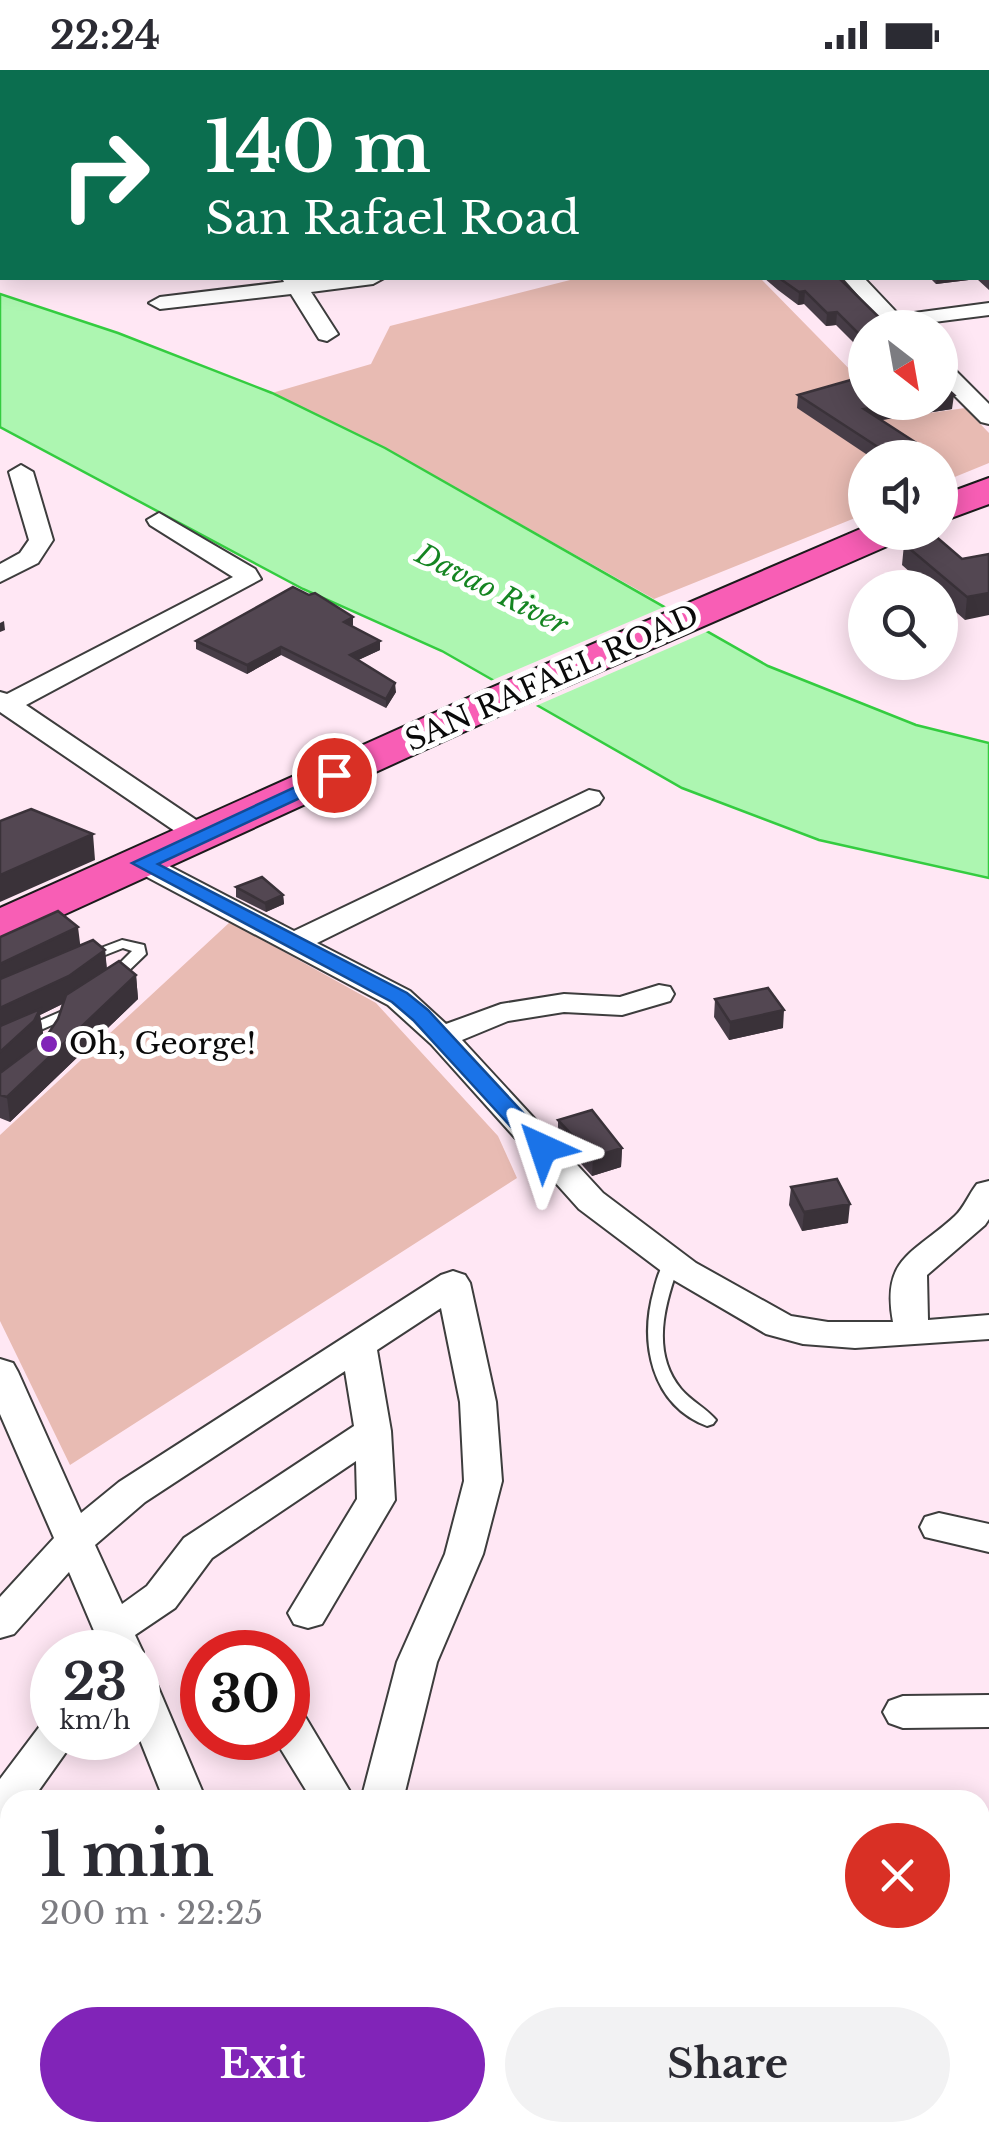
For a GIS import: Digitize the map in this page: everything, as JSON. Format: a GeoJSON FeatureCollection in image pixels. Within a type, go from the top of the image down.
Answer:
{"type":"FeatureCollection","features":[{"type":"Feature","properties":{"kind":"main road"},"geometry":{"type":"LineString","coordinates":[[958,503],[989,490]]}},
{"type":"Feature","properties":{"kind":"main road","name":"SAN RAFAEL ROAD"},"geometry":{"type":"LineString","coordinates":[[0,926],[494,702],[848,549]]}},
{"type":"Feature","properties":{"kind":"street"},"geometry":{"type":"LineString","coordinates":[[160,303],[295,282],[334,280]]}},
{"type":"Feature","properties":{"kind":"street"},"geometry":{"type":"LineString","coordinates":[[855,280],[882,310]]}},
{"type":"Feature","properties":{"kind":"street"},"geometry":{"type":"LineString","coordinates":[[295,282],[327,334]]}},
{"type":"Feature","properties":{"kind":"street"},"geometry":{"type":"LineString","coordinates":[[958,315],[989,310]]}},
{"type":"Feature","properties":{"kind":"street"},"geometry":{"type":"LineString","coordinates":[[978,395],[989,416]]}},
{"type":"Feature","properties":{"kind":"street"},"geometry":{"type":"LineString","coordinates":[[0,574],[28,558],[41,540],[21,472]]}},
{"type":"Feature","properties":{"kind":"street"},"geometry":{"type":"LineString","coordinates":[[158,520],[246,574],[248,579],[4,702],[201,836]]}},
{"type":"Feature","properties":{"kind":"street"},"geometry":{"type":"LineString","coordinates":[[296,942],[589,798]]}},
{"type":"Feature","properties":{"kind":"street"},"geometry":{"type":"LineString","coordinates":[[142,863],[400,998],[442,1037],[591,1201],[672,1262],[795,1331],[848,1334],[989,1327]]}},
{"type":"Feature","properties":{"kind":"street"},"geometry":{"type":"LineString","coordinates":[[442,1037],[501,1013],[564,1003],[622,1006],[659,994]]}},
{"type":"Feature","properties":{"kind":"street"},"geometry":{"type":"LineString","coordinates":[[912,1331],[905,1302],[906,1283],[917,1261],[970,1222],[989,1192]]}},
{"type":"Feature","properties":{"kind":"street"},"geometry":{"type":"LineString","coordinates":[[0,1623],[74,1540],[132,1492],[454,1283],[478,1402],[483,1480],[464,1554],[417,1662],[385,1790]]}},
{"type":"Feature","properties":{"kind":"street"},"geometry":{"type":"LineString","coordinates":[[308,1613],[376,1500],[373,1431],[358,1344]]}},
{"type":"Feature","properties":{"kind":"street"},"geometry":{"type":"LineString","coordinates":[[0,1372],[113,1630]]}},
{"type":"Feature","properties":{"kind":"street"},"geometry":{"type":"LineString","coordinates":[[139,1630],[198,1548],[373,1431]]}},
{"type":"Feature","properties":{"kind":"street"},"geometry":{"type":"LineString","coordinates":[[939,1527],[989,1538]]}},
{"type":"Feature","properties":{"kind":"street"},"geometry":{"type":"LineString","coordinates":[[902,1712],[989,1712]]}},
{"type":"Feature","properties":{"kind":"street"},"geometry":{"type":"LineString","coordinates":[[160,1741],[181,1790]]}},
{"type":"Feature","properties":{"kind":"street"},"geometry":{"type":"LineString","coordinates":[[15,1790],[38,1760]]}},
{"type":"Feature","properties":{"kind":"street"},"geometry":{"type":"LineString","coordinates":[[309,1760],[328,1790]]}},
{"type":"Feature","properties":{"kind":"lane"},"geometry":{"type":"LineString","coordinates":[[0,1044],[59,1017],[95,994],[133,959],[138,948],[122,944],[78,962]]}},
{"type":"Feature","properties":{"kind":"lane"},"geometry":{"type":"LineString","coordinates":[[58,1036],[59,1017]]}},
{"type":"Feature","properties":{"kind":"lane"},"geometry":{"type":"LineString","coordinates":[[672,1262],[657,1298],[654,1341],[664,1383],[707,1420]]}},
{"type":"Feature","properties":{"kind":"shaded area"},"geometry":{"type":"Polygon","coordinates":[[[570,280],[762,280],[848,368],[848,420],[958,420],[958,409],[965,408],[989,433],[989,463],[958,476],[958,440],[848,440],[848,521],[654,599],[385,448],[272,393],[371,364],[390,326],[570,280]]]}},
{"type":"Feature","properties":{"kind":"shaded area"},"geometry":{"type":"Polygon","coordinates":[[[230,922],[376,1003],[498,1136],[517,1178],[70,1465],[0,1321],[0,1135],[230,922]]]}},
{"type":"Feature","properties":{"kind":"water","name":"Davao River"},"geometry":{"type":"Polygon","coordinates":[[[0,294],[118,333],[272,393],[385,448],[768,666],[916,725],[989,743],[989,878],[819,840],[682,788],[442,651],[303,589],[0,427],[0,294]]]}},
{"type":"Feature","properties":{"kind":"pier"},"geometry":{"type":"Polygon","coordinates":[[[671,604],[713,629],[531,708],[488,682],[671,604]]]}},
{"type":"Feature","properties":{"kind":"building"},"geometry":{"type":"Polygon","coordinates":[[[782,280],[841,280],[872,310],[848,310],[848,323],[837,312],[827,313],[805,291],[799,292],[782,280]]]}},
{"type":"Feature","properties":{"kind":"building"},"geometry":{"type":"Polygon","coordinates":[[[848,381],[848,420],[881,420],[912,440],[867,440],[798,395],[848,381]]]}},
{"type":"Feature","properties":{"kind":"building"},"geometry":{"type":"Polygon","coordinates":[[[911,550],[952,550],[962,559],[989,554],[989,593],[967,597],[958,589],[958,570],[935,570],[911,550]]]}},
{"type":"Feature","properties":{"kind":"building"},"geometry":{"type":"Polygon","coordinates":[[[293,587],[309,595],[315,593],[353,617],[344,622],[380,641],[350,655],[395,683],[386,699],[281,647],[247,665],[196,641],[293,587]]]}},
{"type":"Feature","properties":{"kind":"building"},"geometry":{"type":"Polygon","coordinates":[[[31,809],[93,834],[0,875],[0,821],[31,809]]]}},
{"type":"Feature","properties":{"kind":"building"},"geometry":{"type":"Polygon","coordinates":[[[262,877],[283,895],[265,903],[236,887],[262,877]]]}},
{"type":"Feature","properties":{"kind":"building"},"geometry":{"type":"Polygon","coordinates":[[[58,911],[78,927],[0,964],[0,937],[58,911]]]}},
{"type":"Feature","properties":{"kind":"building"},"geometry":{"type":"Polygon","coordinates":[[[93,940],[105,950],[69,976],[0,1008],[0,979],[93,940]]]}},
{"type":"Feature","properties":{"kind":"building"},"geometry":{"type":"Polygon","coordinates":[[[119,961],[136,975],[7,1097],[0,1095],[0,1073],[44,1040],[58,1019],[66,995],[119,961]]]}},
{"type":"Feature","properties":{"kind":"building"},"geometry":{"type":"Polygon","coordinates":[[[768,988],[784,1010],[730,1022],[715,999],[768,988]]]}},
{"type":"Feature","properties":{"kind":"building"},"geometry":{"type":"Polygon","coordinates":[[[40,1009],[34,1021],[0,1052],[0,1026],[40,1009]]]}},
{"type":"Feature","properties":{"kind":"building"},"geometry":{"type":"Polygon","coordinates":[[[592,1110],[622,1148],[593,1157],[558,1120],[592,1110]]]}},
{"type":"Feature","properties":{"kind":"building"},"geometry":{"type":"Polygon","coordinates":[[[837,1179],[850,1204],[804,1212],[791,1187],[837,1179]]]}},
{"type":"Feature","properties":{"kind":"place","name":"Oh, George!"},"geometry":{"type":"Point","coordinates":[49,1044]}},
{"type":"Feature","properties":{"kind":"route"},"geometry":{"type":"LineString","coordinates":[[334,775],[142,863],[400,998],[421,1015],[543,1148]]}}]}
